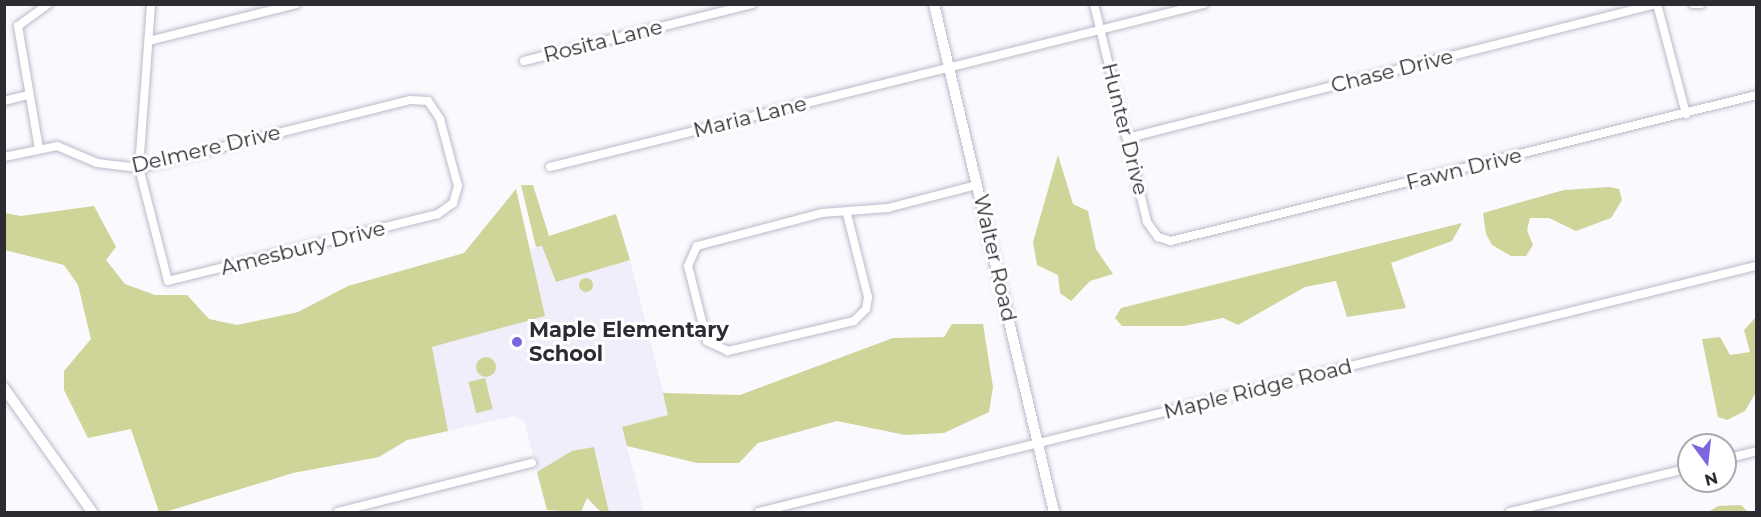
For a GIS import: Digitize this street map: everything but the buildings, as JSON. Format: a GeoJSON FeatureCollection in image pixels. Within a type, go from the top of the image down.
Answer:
{"type":"FeatureCollection","features":[{"type":"Feature","properties":{"kind":"street"},"geometry":{"type":"LineString","coordinates":[[39,148],[28,95],[18,26],[48,4]]}},
{"type":"Feature","properties":{"kind":"street"},"geometry":{"type":"LineString","coordinates":[[139,168],[151,4]]}},
{"type":"Feature","properties":{"kind":"street"},"geometry":{"type":"LineString","coordinates":[[149,41],[296,4]]}},
{"type":"Feature","properties":{"kind":"street","name":"Rosita Lane"},"geometry":{"type":"LineString","coordinates":[[524,61],[752,4]]}},
{"type":"Feature","properties":{"kind":"street","name":"Walter Road"},"geometry":{"type":"LineString","coordinates":[[934,4],[1054,513]]}},
{"type":"Feature","properties":{"kind":"street","name":"Hunter Drive"},"geometry":{"type":"LineString","coordinates":[[1094,4],[1147,222],[1158,237],[1171,241]]}},
{"type":"Feature","properties":{"kind":"street","name":"Maria Lane"},"geometry":{"type":"LineString","coordinates":[[550,167],[1100,28],[1204,4]]}},
{"type":"Feature","properties":{"kind":"street"},"geometry":{"type":"LineString","coordinates":[[1657,4],[1686,114]]}},
{"type":"Feature","properties":{"kind":"street","name":"Chase Drive"},"geometry":{"type":"LineString","coordinates":[[1128,138],[1657,4]]}},
{"type":"Feature","properties":{"kind":"street"},"geometry":{"type":"LineString","coordinates":[[1693,4],[1701,4]]}},
{"type":"Feature","properties":{"kind":"street"},"geometry":{"type":"LineString","coordinates":[[4,101],[28,95]]}},
{"type":"Feature","properties":{"kind":"street","name":"Fawn Drive"},"geometry":{"type":"LineString","coordinates":[[1171,241],[1756,95]]}},
{"type":"Feature","properties":{"kind":"street","name":"Delmere Drive"},"geometry":{"type":"LineString","coordinates":[[4,157],[57,146],[97,163],[139,168],[410,100],[428,101],[440,119],[458,186],[453,202],[438,214]]}},
{"type":"Feature","properties":{"kind":"street","name":"Amesbury Drive"},"geometry":{"type":"LineString","coordinates":[[139,168],[168,281],[438,214]]}},
{"type":"Feature","properties":{"kind":"street"},"geometry":{"type":"LineString","coordinates":[[847,214],[868,297],[866,309],[854,321],[728,351],[707,341],[688,266],[697,246],[822,213],[847,214],[978,185]]}},
{"type":"Feature","properties":{"kind":"street","name":"Maple Ridge Road"},"geometry":{"type":"LineString","coordinates":[[759,513],[1756,266]]}},
{"type":"Feature","properties":{"kind":"street"},"geometry":{"type":"LineString","coordinates":[[4,388],[92,513]]}},
{"type":"Feature","properties":{"kind":"street"},"geometry":{"type":"LineString","coordinates":[[1737,456],[1756,451]]}},
{"type":"Feature","properties":{"kind":"street"},"geometry":{"type":"LineString","coordinates":[[338,513],[532,463]]}},
{"type":"Feature","properties":{"kind":"street"},"geometry":{"type":"LineString","coordinates":[[1510,513],[1677,471]]}},
{"type":"Feature","properties":{"kind":"shaded area","name":"Maple Elementary School"},"geometry":{"type":"Polygon","coordinates":[[[542,246],[556,282],[630,260],[669,415],[622,428],[644,512],[609,512],[597,455],[537,472],[524,421],[514,416],[407,440],[372,291],[542,246]]]}},
{"type":"Feature","properties":{"kind":"green space"},"geometry":{"type":"Polygon","coordinates":[[[1058,155],[1073,204],[1088,211],[1096,249],[1113,274],[1090,281],[1071,301],[1060,293],[1058,275],[1037,265],[1033,242],[1058,155]]]}},
{"type":"Feature","properties":{"kind":"green space"},"geometry":{"type":"Polygon","coordinates":[[[521,185],[533,185],[549,236],[616,214],[630,260],[556,282],[542,246],[536,247],[521,185]]]}},
{"type":"Feature","properties":{"kind":"green space"},"geometry":{"type":"Polygon","coordinates":[[[1609,187],[1619,189],[1622,200],[1611,218],[1576,231],[1549,218],[1530,218],[1527,230],[1533,245],[1526,256],[1511,256],[1492,245],[1486,234],[1483,213],[1564,190],[1609,187]]]}},
{"type":"Feature","properties":{"kind":"green space"},"geometry":{"type":"Polygon","coordinates":[[[516,189],[545,316],[432,347],[448,431],[407,440],[379,457],[293,473],[165,512],[159,512],[131,429],[88,438],[64,390],[64,371],[91,339],[78,285],[64,265],[5,250],[5,213],[21,216],[94,206],[116,247],[106,260],[125,284],[155,295],[187,295],[209,319],[237,325],[298,312],[348,286],[464,253],[516,189]]]}},
{"type":"Feature","properties":{"kind":"green space"},"geometry":{"type":"Polygon","coordinates":[[[1462,223],[1452,241],[1391,263],[1406,308],[1347,317],[1336,281],[1305,287],[1238,325],[1223,318],[1184,326],[1122,326],[1115,318],[1121,308],[1462,223]]]}},
{"type":"Feature","properties":{"kind":"green space"},"geometry":{"type":"Polygon","coordinates":[[[583,278],[589,278],[593,285],[589,292],[583,292],[579,288],[579,282],[583,278]]]}},
{"type":"Feature","properties":{"kind":"green space"},"geometry":{"type":"Polygon","coordinates":[[[1756,317],[1756,392],[1745,411],[1727,420],[1718,417],[1702,339],[1720,337],[1730,355],[1750,352],[1744,330],[1756,317]]]}},
{"type":"Feature","properties":{"kind":"green space"},"geometry":{"type":"Polygon","coordinates":[[[952,324],[983,324],[993,387],[989,412],[944,433],[905,435],[837,421],[758,443],[739,463],[697,463],[627,446],[622,427],[668,415],[663,393],[740,395],[893,338],[944,337],[952,324]]]}},
{"type":"Feature","properties":{"kind":"green space"},"geometry":{"type":"Polygon","coordinates":[[[486,357],[493,360],[496,367],[493,374],[486,377],[479,374],[476,367],[479,360],[486,357]]]}},
{"type":"Feature","properties":{"kind":"green space"},"geometry":{"type":"Polygon","coordinates":[[[485,378],[493,409],[476,413],[469,382],[485,378]]]}},
{"type":"Feature","properties":{"kind":"green space"},"geometry":{"type":"Polygon","coordinates":[[[594,447],[609,512],[601,512],[587,498],[581,512],[547,510],[537,472],[572,451],[594,447]]]}},
{"type":"Feature","properties":{"kind":"green space"},"geometry":{"type":"Polygon","coordinates":[[[1741,505],[1748,512],[1708,512],[1718,506],[1741,505]]]}},
{"type":"Feature","properties":{"kind":"place","name":"Maple Elementary School"},"geometry":{"type":"Point","coordinates":[517,342]}}]}
